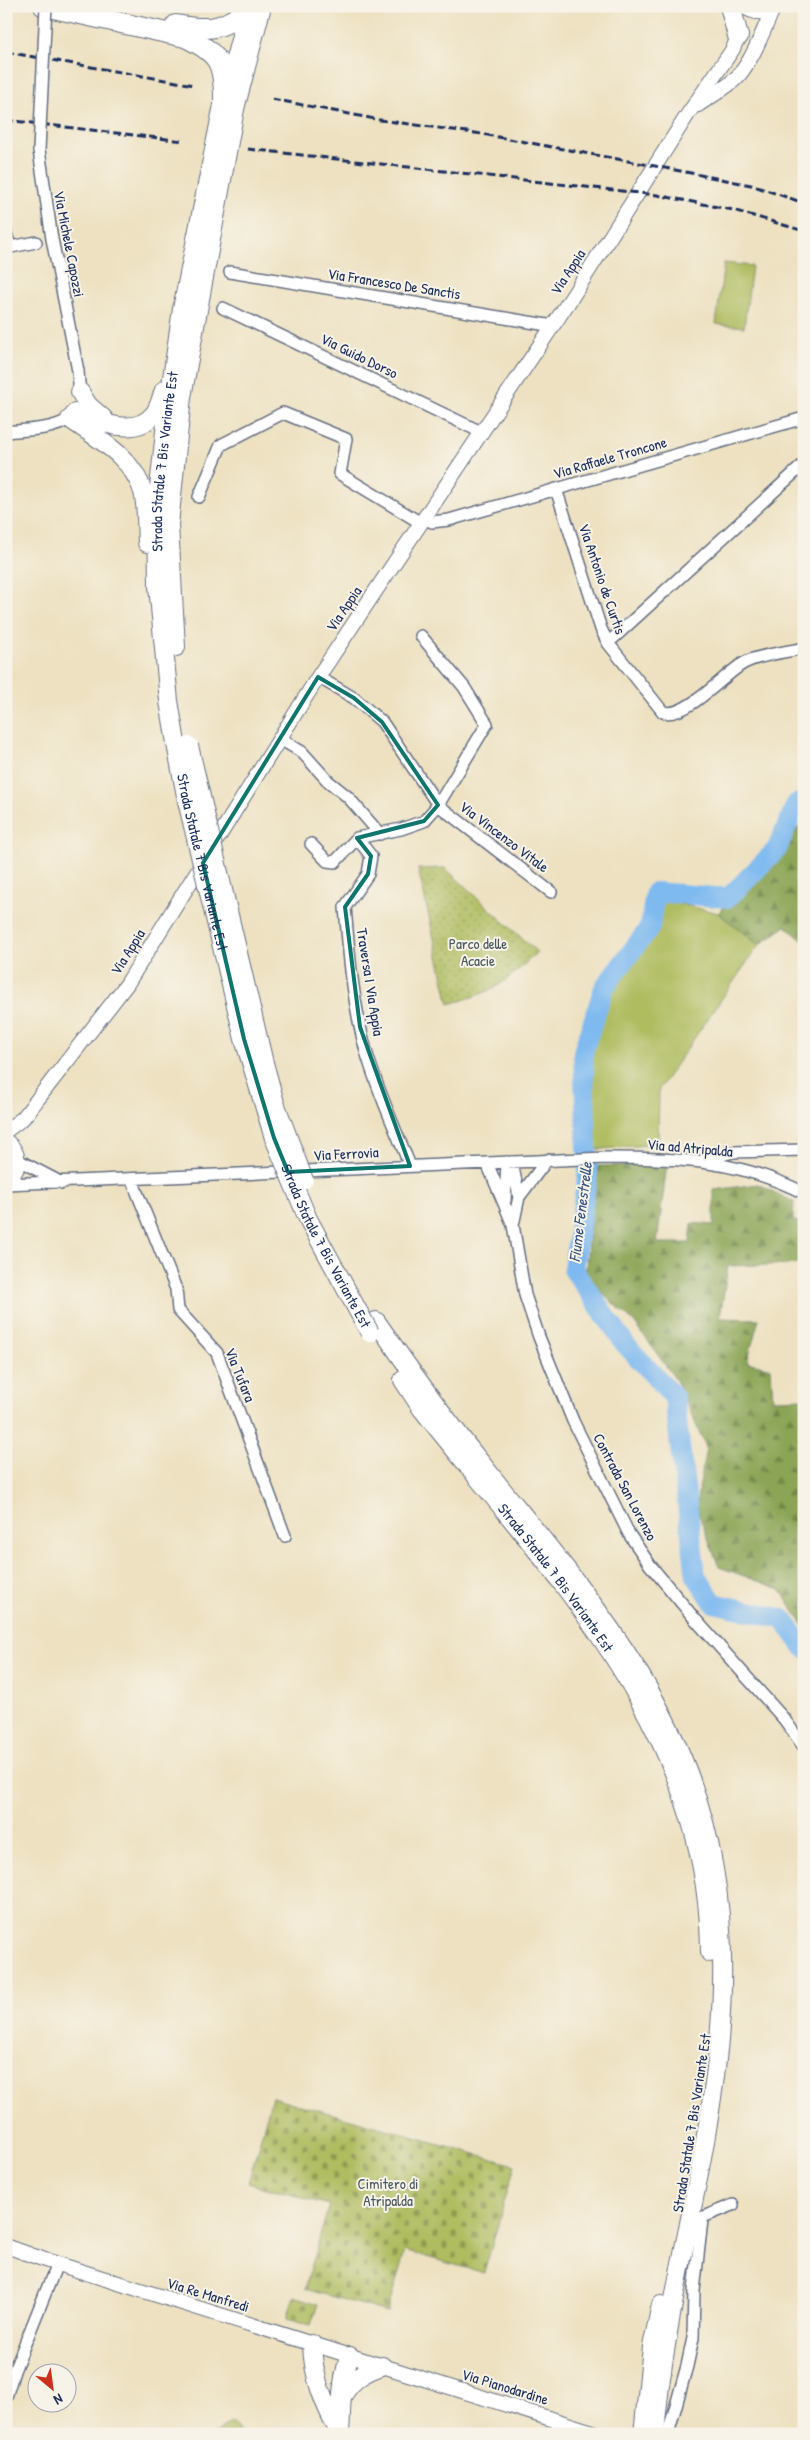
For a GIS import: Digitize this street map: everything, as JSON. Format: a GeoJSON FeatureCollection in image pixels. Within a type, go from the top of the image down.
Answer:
{"type":"FeatureCollection","features":[{"type":"Feature","properties":{"kind":"highway"},"geometry":{"type":"LineString","coordinates":[[45,6],[185,37],[206,47],[218,60],[224,76],[224,100]]}},
{"type":"Feature","properties":{"kind":"highway"},"geometry":{"type":"LineString","coordinates":[[96,6],[152,21],[197,29],[214,29],[229,24],[255,9]]}},
{"type":"Feature","properties":{"kind":"highway"},"geometry":{"type":"LineString","coordinates":[[730,6],[738,36]]}},
{"type":"Feature","properties":{"kind":"highway","name":"Strada Statale 7 Bis Variante Est"},"geometry":{"type":"LineString","coordinates":[[255,9],[224,100],[182,309],[176,354],[158,506],[158,586],[169,701],[183,748],[275,1103],[296,1160],[323,1222],[373,1327],[579,1583],[633,1660],[675,1740],[696,1796],[708,1840],[719,1898],[722,1942],[722,1998],[709,2114],[658,2350],[642,2434]]}},
{"type":"Feature","properties":{"kind":"highway","name":"Strada Statale 7 Bis Variante Est"},"geometry":{"type":"LineString","coordinates":[[183,748],[169,534],[176,448],[195,319],[255,9]]}},
{"type":"Feature","properties":{"kind":"highway"},"geometry":{"type":"LineString","coordinates":[[73,416],[113,425],[136,426],[143,423],[153,415],[176,354]]}},
{"type":"Feature","properties":{"kind":"highway"},"geometry":{"type":"LineString","coordinates":[[80,392],[98,415],[113,425]]}},
{"type":"Feature","properties":{"kind":"highway"},"geometry":{"type":"LineString","coordinates":[[73,416],[122,456],[137,474],[144,494],[147,550],[158,586]]}},
{"type":"Feature","properties":{"kind":"highway"},"geometry":{"type":"LineString","coordinates":[[312,2344],[313,2367],[319,2389],[340,2433]]}},
{"type":"Feature","properties":{"kind":"highway","name":"Strada Statale 7 Bis Variante Est"},"geometry":{"type":"LineString","coordinates":[[655,2434],[658,2350]]}},
{"type":"Feature","properties":{"kind":"highway"},"geometry":{"type":"LineString","coordinates":[[340,2433],[344,2371],[350,2356]]}},
{"type":"Feature","properties":{"kind":"highway"},"geometry":{"type":"LineString","coordinates":[[343,2395],[350,2384],[360,2376],[382,2366]]}},
{"type":"Feature","properties":{"kind":"street","name":"Via Michele Capozzi"},"geometry":{"type":"LineString","coordinates":[[45,6],[39,150],[43,189],[78,371],[80,402],[73,416]]}},
{"type":"Feature","properties":{"kind":"street","name":"Via Appia"},"geometry":{"type":"LineString","coordinates":[[6,1131],[22,1118],[127,984],[318,676],[553,326],[688,114],[733,49],[738,36],[738,6]]}},
{"type":"Feature","properties":{"kind":"street","name":"Via Appia"},"geometry":{"type":"LineString","coordinates":[[743,6],[757,13],[774,8]]}},
{"type":"Feature","properties":{"kind":"street","name":"Via Appia"},"geometry":{"type":"LineString","coordinates":[[688,114],[739,75],[748,63],[774,8]]}},
{"type":"Feature","properties":{"kind":"street"},"geometry":{"type":"LineString","coordinates":[[6,233],[8,247],[36,242]]}},
{"type":"Feature","properties":{"kind":"street","name":"Via Francesco De Sanctis"},"geometry":{"type":"LineString","coordinates":[[230,272],[553,326]]}},
{"type":"Feature","properties":{"kind":"street","name":"Via Guido Dorso"},"geometry":{"type":"LineString","coordinates":[[223,308],[481,432]]}},
{"type":"Feature","properties":{"kind":"street"},"geometry":{"type":"LineString","coordinates":[[199,497],[221,445],[283,413],[346,439],[340,474],[422,520]]}},
{"type":"Feature","properties":{"kind":"street"},"geometry":{"type":"LineString","coordinates":[[6,432],[52,426],[73,416]]}},
{"type":"Feature","properties":{"kind":"street","name":"Via Raffaele Troncone"},"geometry":{"type":"LineString","coordinates":[[422,520],[432,522],[450,520],[804,418]]}},
{"type":"Feature","properties":{"kind":"street"},"geometry":{"type":"LineString","coordinates":[[608,643],[803,466]]}},
{"type":"Feature","properties":{"kind":"street","name":"Via Antonio de Curtis"},"geometry":{"type":"LineString","coordinates":[[556,489],[597,618],[608,643],[657,707],[668,714],[699,697],[745,662],[804,648]]}},
{"type":"Feature","properties":{"kind":"street","name":"Via Vincenzo Vitale"},"geometry":{"type":"LineString","coordinates":[[421,636],[464,687],[487,724],[438,805]]}},
{"type":"Feature","properties":{"kind":"street","name":"Via Vincenzo Vitale"},"geometry":{"type":"LineString","coordinates":[[318,676],[354,698],[382,722],[438,805],[551,892]]}},
{"type":"Feature","properties":{"kind":"street"},"geometry":{"type":"LineString","coordinates":[[280,738],[302,752],[328,781],[348,797],[380,834]]}},
{"type":"Feature","properties":{"kind":"street"},"geometry":{"type":"LineString","coordinates":[[311,844],[327,861],[335,862],[357,838],[380,834],[424,821],[438,805]]}},
{"type":"Feature","properties":{"kind":"street","name":"Traversa I Via Appia"},"geometry":{"type":"LineString","coordinates":[[357,838],[372,856],[368,874],[345,907],[349,959],[358,1017],[367,1054],[410,1166]]}},
{"type":"Feature","properties":{"kind":"street","name":"Via Appia"},"geometry":{"type":"LineString","coordinates":[[6,1183],[15,1173],[13,1151],[22,1118]]}},
{"type":"Feature","properties":{"kind":"street"},"geometry":{"type":"LineString","coordinates":[[699,1162],[734,1152],[804,1150]]}},
{"type":"Feature","properties":{"kind":"street"},"geometry":{"type":"LineString","coordinates":[[13,1151],[64,1183]]}},
{"type":"Feature","properties":{"kind":"street","name":"Via ad Atripalda"},"geometry":{"type":"LineString","coordinates":[[568,1159],[674,1158],[740,1167],[804,1193]]}},
{"type":"Feature","properties":{"kind":"street","name":"Via Ferrovia"},"geometry":{"type":"LineString","coordinates":[[6,1183],[64,1183],[568,1159]]}},
{"type":"Feature","properties":{"kind":"street","name":"Contrada San Lorenzo"},"geometry":{"type":"LineString","coordinates":[[513,1225],[519,1197],[547,1160]]}},
{"type":"Feature","properties":{"kind":"street","name":"Contrada San Lorenzo"},"geometry":{"type":"LineString","coordinates":[[510,1162],[519,1197]]}},
{"type":"Feature","properties":{"kind":"street","name":"Contrada San Lorenzo"},"geometry":{"type":"LineString","coordinates":[[505,1208],[510,1162]]}},
{"type":"Feature","properties":{"kind":"street","name":"Contrada San Lorenzo"},"geometry":{"type":"LineString","coordinates":[[487,1163],[513,1225],[523,1286],[539,1337],[573,1420],[628,1534],[688,1610],[784,1719],[804,1747]]}},
{"type":"Feature","properties":{"kind":"street","name":"Via Tufara"},"geometry":{"type":"LineString","coordinates":[[132,1180],[176,1289],[178,1310],[217,1353],[285,1536]]}},
{"type":"Feature","properties":{"kind":"street"},"geometry":{"type":"LineString","coordinates":[[668,2434],[687,2366],[692,2338],[694,2291],[702,2220],[703,2217],[712,2212],[733,2205]]}},
{"type":"Feature","properties":{"kind":"street","name":"Via Re Manfredi"},"geometry":{"type":"LineString","coordinates":[[6,2246],[57,2264],[402,2372]]}},
{"type":"Feature","properties":{"kind":"street"},"geometry":{"type":"LineString","coordinates":[[6,2397],[14,2371],[57,2264]]}},
{"type":"Feature","properties":{"kind":"street","name":"Via Pianodardine"},"geometry":{"type":"LineString","coordinates":[[402,2372],[599,2434]]}},
{"type":"Feature","properties":{"kind":"highlighted area"},"geometry":{"type":"Polygon","coordinates":[[[318,677],[354,698],[382,722],[438,805],[424,821],[357,838],[371,856],[368,874],[345,907],[360,1027],[410,1166],[288,1172],[274,1138],[244,1039],[203,863],[318,677]]]}},
{"type":"Feature","properties":{"kind":"green space"},"geometry":{"type":"Polygon","coordinates":[[[724,263],[752,266],[744,327],[716,324],[724,263]]]}},
{"type":"Feature","properties":{"kind":"green space"},"geometry":{"type":"Polygon","coordinates":[[[804,821],[804,942],[786,926],[759,945],[718,913],[776,855],[804,821]]]}},
{"type":"Feature","properties":{"kind":"green space","name":"Parco delle Acacie"},"geometry":{"type":"Polygon","coordinates":[[[445,868],[537,952],[516,972],[497,986],[449,1004],[418,869],[445,868]]]}},
{"type":"Feature","properties":{"kind":"green space"},"geometry":{"type":"Polygon","coordinates":[[[660,899],[718,913],[759,945],[659,1089],[658,1144],[591,1150],[588,1054],[606,993],[654,930],[660,899]]]}},
{"type":"Feature","properties":{"kind":"green space"},"geometry":{"type":"Polygon","coordinates":[[[667,1165],[657,1243],[690,1243],[692,1223],[714,1225],[714,1190],[758,1184],[794,1202],[793,1221],[804,1222],[804,1264],[728,1266],[720,1318],[759,1319],[747,1362],[771,1368],[773,1399],[804,1398],[804,1626],[780,1589],[719,1567],[696,1507],[706,1447],[676,1380],[634,1322],[585,1278],[595,1166],[667,1165]]]}},
{"type":"Feature","properties":{"kind":"green space","name":"Cimitero di Atripalda"},"geometry":{"type":"Polygon","coordinates":[[[272,2097],[515,2165],[484,2273],[405,2251],[387,2312],[305,2289],[329,2205],[248,2183],[272,2097]]]}},
{"type":"Feature","properties":{"kind":"green space"},"geometry":{"type":"Polygon","coordinates":[[[294,2296],[318,2304],[311,2325],[287,2318],[294,2296]]]}},
{"type":"Feature","properties":{"kind":"green space"},"geometry":{"type":"Polygon","coordinates":[[[232,2421],[241,2434],[213,2434],[232,2421]]]}},
{"type":"Feature","properties":{"kind":"waterway","name":"Fiume Fenestrelle"},"geometry":{"type":"LineString","coordinates":[[804,802],[796,804],[777,849],[728,898],[655,892],[650,927],[604,988],[583,1052],[588,1173],[573,1269],[625,1344],[674,1397],[696,1576],[714,1603],[783,1619],[804,1648]]}},
{"type":"Feature","properties":{"kind":"railway"},"geometry":{"type":"LineString","coordinates":[[6,52],[194,85]]}},
{"type":"Feature","properties":{"kind":"railway"},"geometry":{"type":"LineString","coordinates":[[272,99],[380,120],[482,134],[655,166],[751,185],[804,203]]}},
{"type":"Feature","properties":{"kind":"railway"},"geometry":{"type":"LineString","coordinates":[[6,120],[184,141]]}},
{"type":"Feature","properties":{"kind":"railway"},"geometry":{"type":"LineString","coordinates":[[248,149],[657,195],[733,210],[804,231]]}}]}
